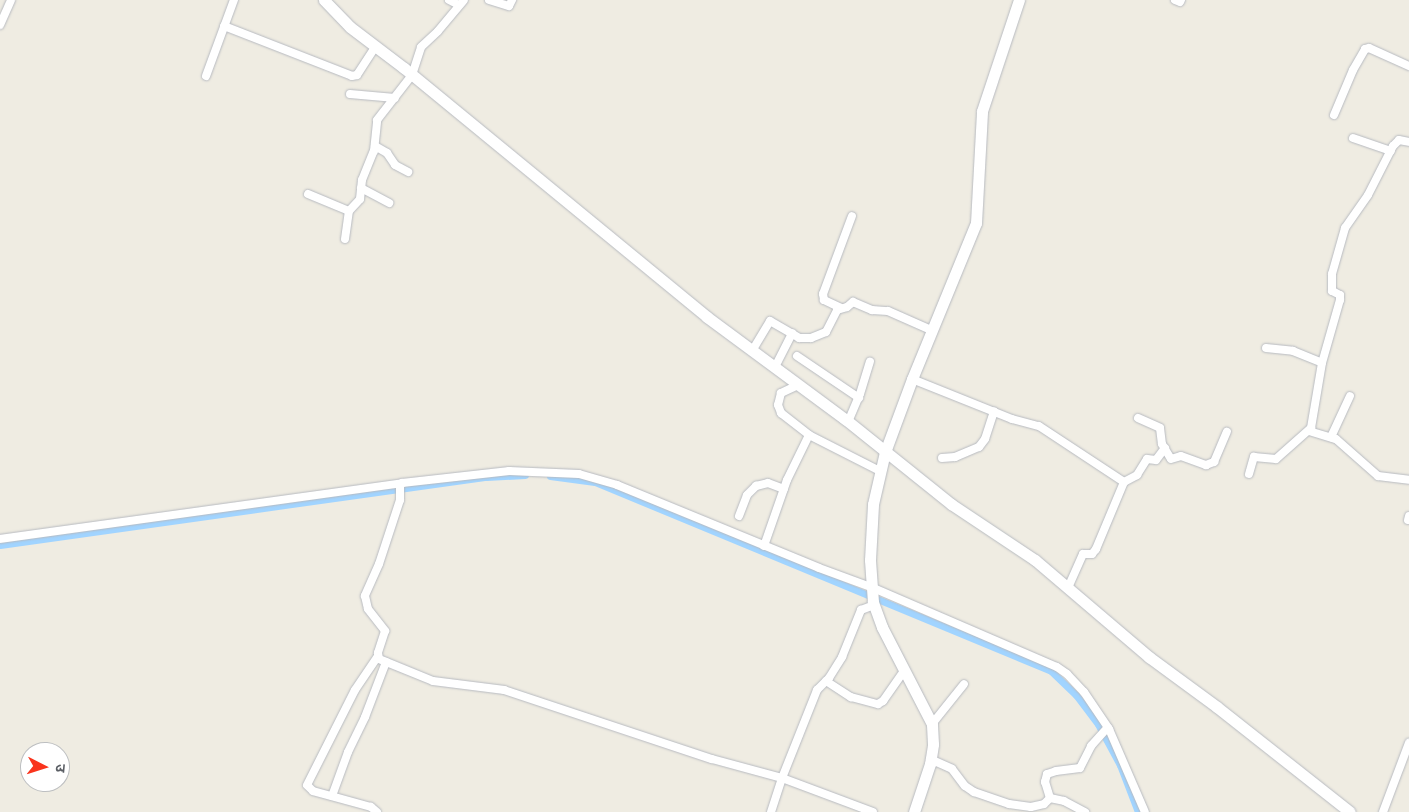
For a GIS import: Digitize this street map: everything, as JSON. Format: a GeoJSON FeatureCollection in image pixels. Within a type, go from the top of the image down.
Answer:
{"type":"FeatureCollection","features":[{"type":"Feature","properties":{"kind":"street"},"geometry":{"type":"LineString","coordinates":[[0,25],[11,0]]}},
{"type":"Feature","properties":{"kind":"street"},"geometry":{"type":"LineString","coordinates":[[206,76],[234,0]]}},
{"type":"Feature","properties":{"kind":"street"},"geometry":{"type":"LineString","coordinates":[[324,0],[350,27],[412,75],[673,289],[752,351],[848,422],[951,504],[1035,560],[1149,658],[1218,707],[1350,812]]}},
{"type":"Feature","properties":{"kind":"street"},"geometry":{"type":"LineString","coordinates":[[345,239],[349,211],[360,199],[362,180],[375,146],[377,120],[412,75],[422,47],[438,31],[461,2],[449,0]]}},
{"type":"Feature","properties":{"kind":"street"},"geometry":{"type":"LineString","coordinates":[[488,0],[509,6],[512,0]]}},
{"type":"Feature","properties":{"kind":"street"},"geometry":{"type":"LineString","coordinates":[[914,812],[930,760],[933,744],[932,724],[905,670],[873,597],[872,504],[880,470],[912,379],[976,223],[982,111],[1019,0]]}},
{"type":"Feature","properties":{"kind":"street"},"geometry":{"type":"LineString","coordinates":[[1175,0],[1180,2],[1181,0]]}},
{"type":"Feature","properties":{"kind":"street"},"geometry":{"type":"LineString","coordinates":[[224,26],[352,76],[357,75],[375,46]]}},
{"type":"Feature","properties":{"kind":"street"},"geometry":{"type":"LineString","coordinates":[[1334,115],[1364,49],[1369,48],[1409,66]]}},
{"type":"Feature","properties":{"kind":"street"},"geometry":{"type":"LineString","coordinates":[[350,94],[395,98]]}},
{"type":"Feature","properties":{"kind":"street"},"geometry":{"type":"LineString","coordinates":[[1353,138],[1391,151]]}},
{"type":"Feature","properties":{"kind":"street"},"geometry":{"type":"LineString","coordinates":[[1249,474],[1254,457],[1276,459],[1309,431],[1312,424],[1322,363],[1340,300],[1340,295],[1332,291],[1332,274],[1345,228],[1368,195],[1391,151],[1399,140],[1409,142]]}},
{"type":"Feature","properties":{"kind":"street"},"geometry":{"type":"LineString","coordinates":[[375,146],[387,153],[395,164],[408,172]]}},
{"type":"Feature","properties":{"kind":"street"},"geometry":{"type":"LineString","coordinates":[[361,188],[389,203]]}},
{"type":"Feature","properties":{"kind":"street"},"geometry":{"type":"LineString","coordinates":[[308,194],[349,211]]}},
{"type":"Feature","properties":{"kind":"street"},"geometry":{"type":"LineString","coordinates":[[841,308],[824,300],[822,294],[852,216]]}},
{"type":"Feature","properties":{"kind":"street"},"geometry":{"type":"LineString","coordinates":[[752,351],[770,320],[803,339],[823,334],[829,329],[835,313],[855,302],[872,310],[888,311],[931,330]]}},
{"type":"Feature","properties":{"kind":"street"},"geometry":{"type":"LineString","coordinates":[[775,367],[792,334]]}},
{"type":"Feature","properties":{"kind":"street"},"geometry":{"type":"LineString","coordinates":[[1266,348],[1293,352],[1322,363]]}},
{"type":"Feature","properties":{"kind":"street"},"geometry":{"type":"LineString","coordinates":[[797,356],[859,398]]}},
{"type":"Feature","properties":{"kind":"street"},"geometry":{"type":"LineString","coordinates":[[848,422],[859,398],[870,361]]}},
{"type":"Feature","properties":{"kind":"street"},"geometry":{"type":"LineString","coordinates":[[912,379],[994,412],[1048,430],[1124,482]]}},
{"type":"Feature","properties":{"kind":"street"},"geometry":{"type":"LineString","coordinates":[[798,385],[781,393],[778,405],[781,413],[809,435],[880,470]]}},
{"type":"Feature","properties":{"kind":"street"},"geometry":{"type":"LineString","coordinates":[[1331,437],[1350,396]]}},
{"type":"Feature","properties":{"kind":"street"},"geometry":{"type":"LineString","coordinates":[[942,458],[955,457],[978,447],[985,439],[994,412]]}},
{"type":"Feature","properties":{"kind":"street"},"geometry":{"type":"LineString","coordinates":[[1138,418],[1160,428],[1162,444],[1171,459],[1181,456],[1210,465],[1214,462],[1227,432]]}},
{"type":"Feature","properties":{"kind":"street"},"geometry":{"type":"LineString","coordinates":[[1309,431],[1331,437],[1342,443],[1378,476],[1409,480]]}},
{"type":"Feature","properties":{"kind":"street"},"geometry":{"type":"LineString","coordinates":[[764,546],[784,489],[809,435]]}},
{"type":"Feature","properties":{"kind":"street"},"geometry":{"type":"LineString","coordinates":[[1068,588],[1083,554],[1092,554],[1096,548],[1124,482],[1137,475],[1147,460],[1156,460],[1165,448]]}},
{"type":"Feature","properties":{"kind":"street"},"geometry":{"type":"LineString","coordinates":[[0,539],[509,470],[578,474],[617,485],[764,546],[873,597],[1057,667],[1067,674],[1084,692],[1118,746],[1145,812]]}},
{"type":"Feature","properties":{"kind":"street"},"geometry":{"type":"LineString","coordinates":[[738,516],[747,495],[756,486],[768,483],[784,489]]}},
{"type":"Feature","properties":{"kind":"street"},"geometry":{"type":"LineString","coordinates":[[377,812],[372,807],[308,788],[307,781],[355,690],[378,656],[385,631],[368,609],[365,596],[379,564],[396,506],[400,500],[401,484]]}},
{"type":"Feature","properties":{"kind":"street"},"geometry":{"type":"LineString","coordinates":[[772,812],[782,778],[814,696],[842,657],[861,610],[873,597]]}},
{"type":"Feature","properties":{"kind":"street"},"geometry":{"type":"LineString","coordinates":[[378,656],[386,662],[444,683],[504,690],[712,759],[782,778],[873,812]]}},
{"type":"Feature","properties":{"kind":"street"},"geometry":{"type":"LineString","coordinates":[[332,796],[348,752],[365,717],[386,662]]}},
{"type":"Feature","properties":{"kind":"street"},"geometry":{"type":"LineString","coordinates":[[826,681],[851,697],[878,704],[883,701],[905,670]]}},
{"type":"Feature","properties":{"kind":"street"},"geometry":{"type":"LineString","coordinates":[[932,724],[964,684]]}},
{"type":"Feature","properties":{"kind":"street"},"geometry":{"type":"LineString","coordinates":[[1050,798],[1045,782],[1047,774],[1080,768],[1096,740],[1107,728]]}},
{"type":"Feature","properties":{"kind":"street"},"geometry":{"type":"LineString","coordinates":[[1383,812],[1409,744]]}},
{"type":"Feature","properties":{"kind":"street"},"geometry":{"type":"LineString","coordinates":[[930,760],[952,769],[969,789],[1002,802],[1024,807],[1044,804],[1050,798]]}},
{"type":"Feature","properties":{"kind":"street"},"geometry":{"type":"LineString","coordinates":[[1050,798],[1064,801],[1085,812]]}},
{"type":"Feature","properties":{"kind":"waterway"},"geometry":{"type":"LineString","coordinates":[[0,545],[486,477],[525,475]]}},
{"type":"Feature","properties":{"kind":"waterway"},"geometry":{"type":"LineString","coordinates":[[550,476],[595,482],[1051,671],[1076,695],[1098,724],[1120,765],[1138,812]]}}]}
